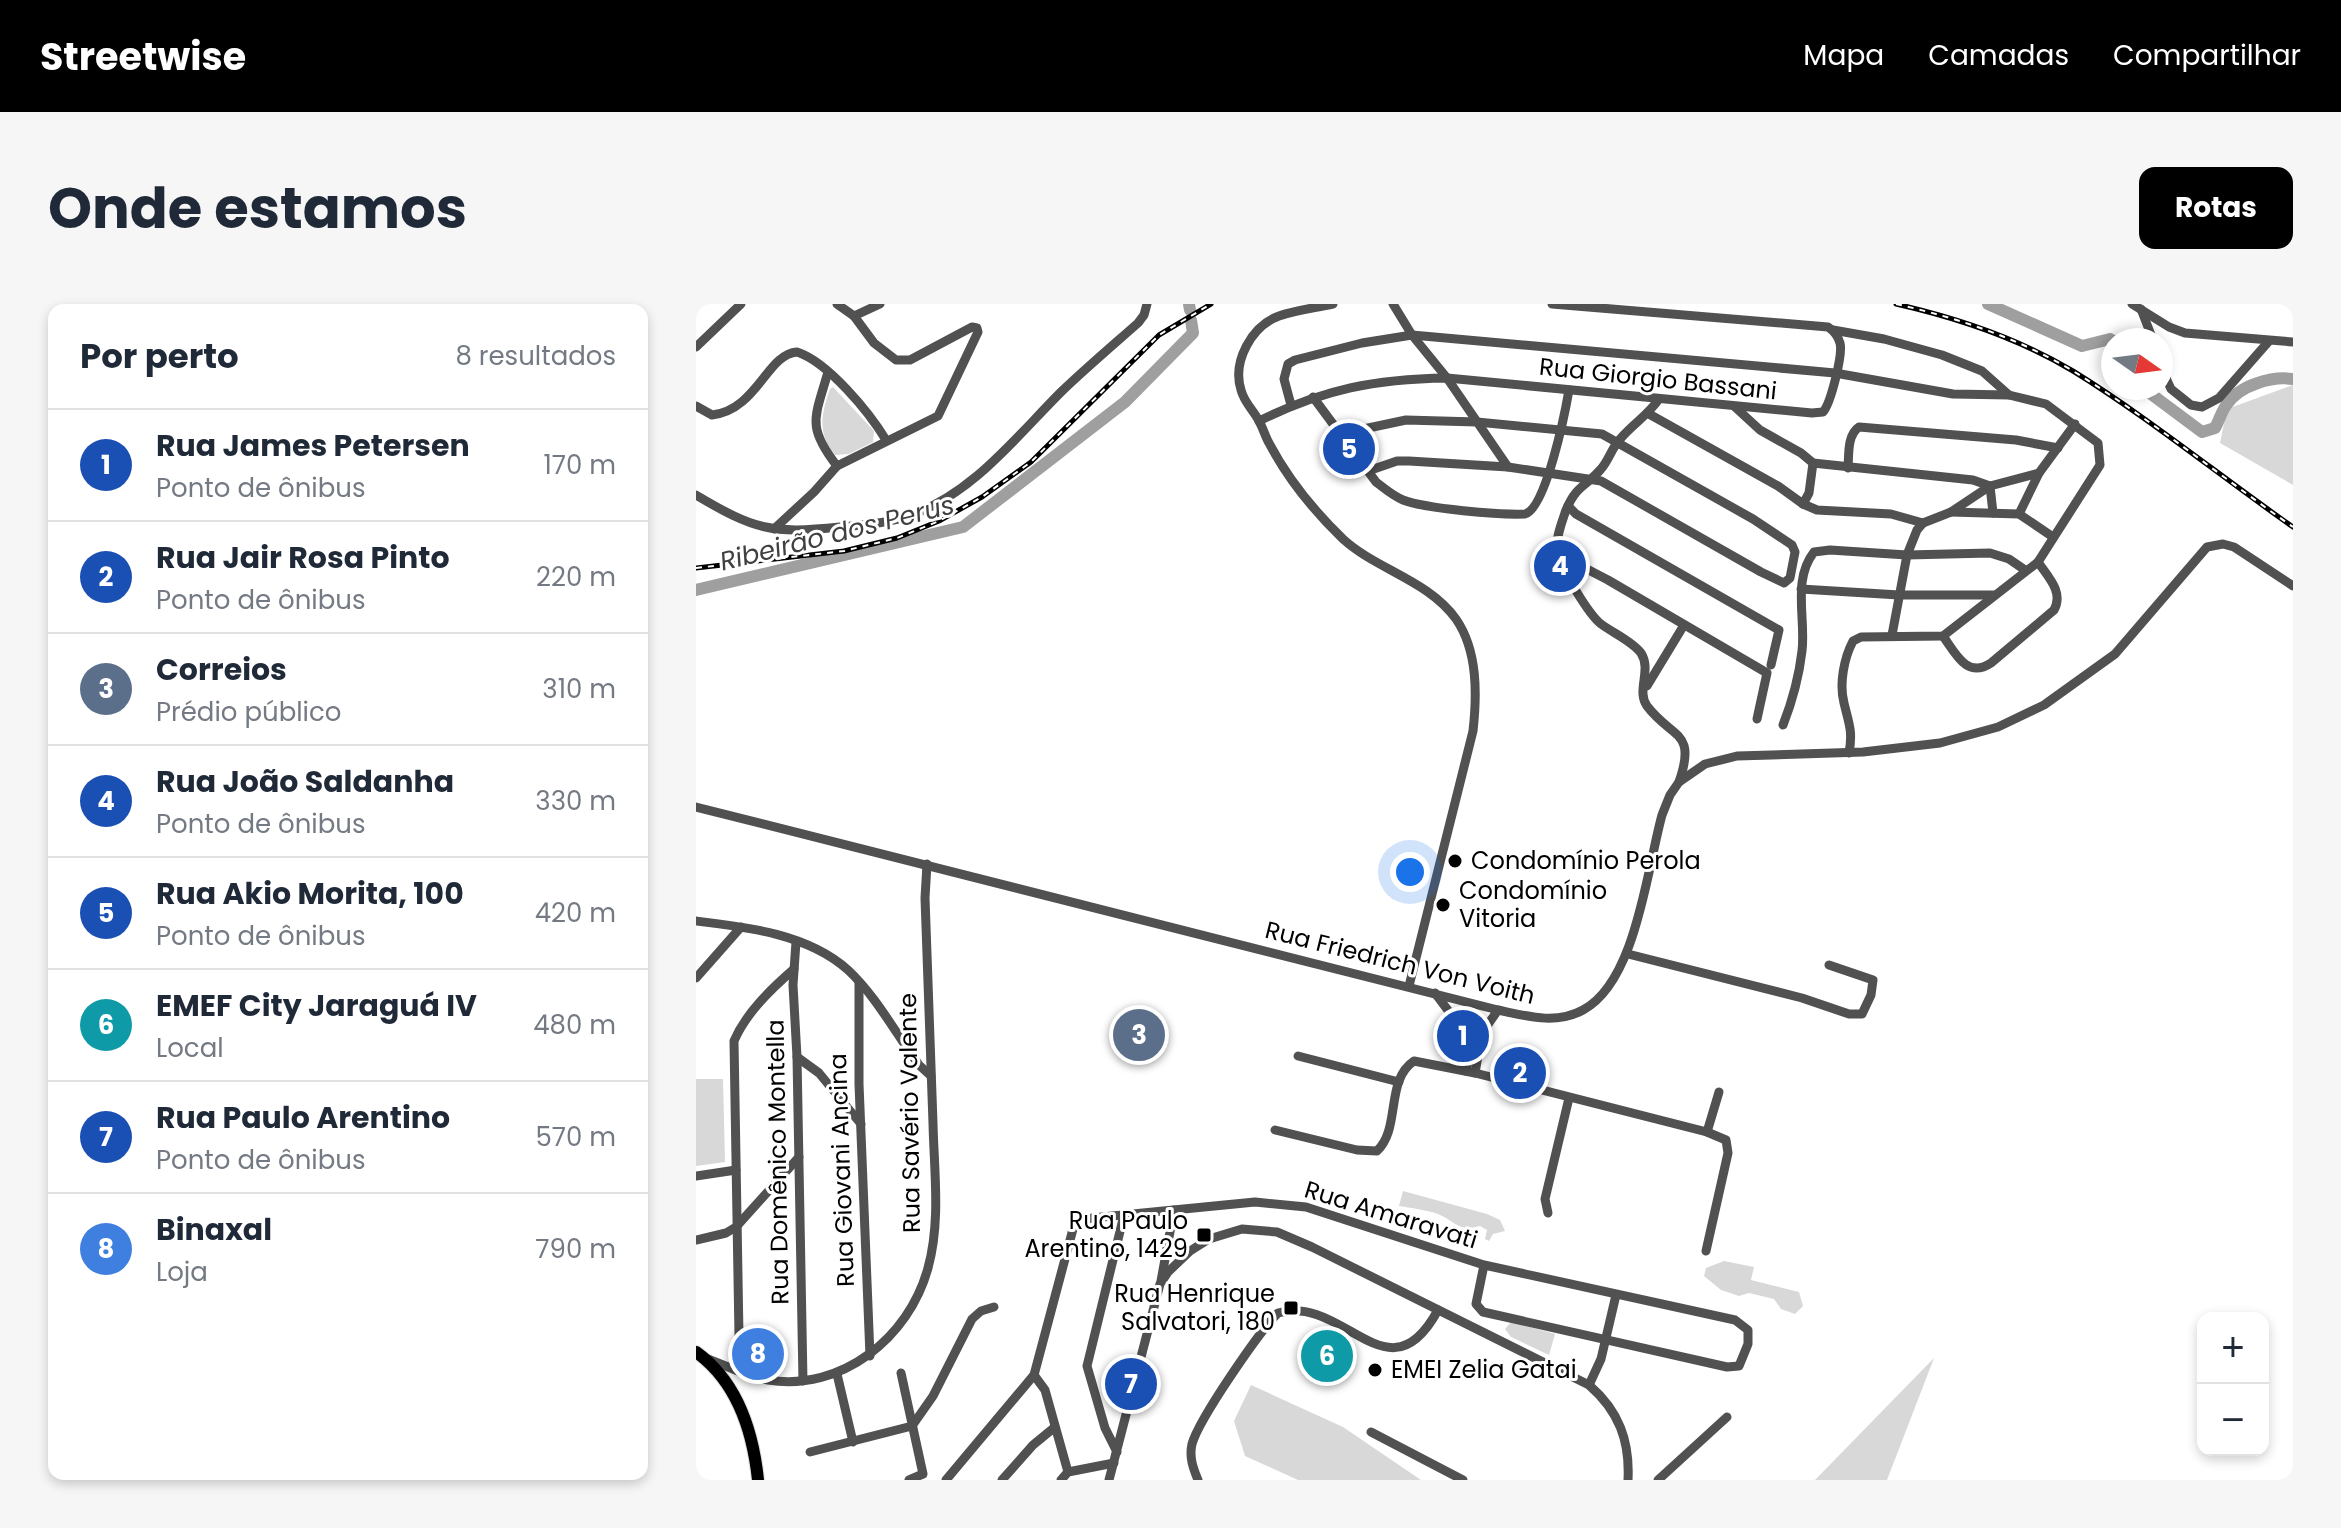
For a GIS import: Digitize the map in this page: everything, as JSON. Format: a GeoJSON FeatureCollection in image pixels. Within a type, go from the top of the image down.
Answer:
{"type":"FeatureCollection","features":[{"type":"Feature","properties":{"kind":"main road"},"geometry":{"type":"LineString","coordinates":[[699,1355],[727,1386],[746,1418],[758,1480]]}},
{"type":"Feature","properties":{"kind":"street"},"geometry":{"type":"LineString","coordinates":[[696,347],[741,304]]}},
{"type":"Feature","properties":{"kind":"street"},"geometry":{"type":"LineString","coordinates":[[774,529],[837,466],[935,418],[945,405],[978,332],[975,327],[968,329],[910,360],[901,361],[887,356],[854,316],[837,304]]}},
{"type":"Feature","properties":{"kind":"street"},"geometry":{"type":"LineString","coordinates":[[854,316],[880,304]]}},
{"type":"Feature","properties":{"kind":"street"},"geometry":{"type":"LineString","coordinates":[[696,495],[741,521],[774,529],[807,530],[889,522],[921,511],[960,491],[982,471],[1086,367],[1138,323],[1147,304]]}},
{"type":"Feature","properties":{"kind":"street"},"geometry":{"type":"LineString","coordinates":[[1333,304],[1279,316],[1263,326],[1248,343],[1240,360],[1239,386],[1270,446],[1301,490],[1344,540],[1395,570],[1443,606],[1457,620],[1472,659],[1476,707],[1473,731],[1409,986]]}},
{"type":"Feature","properties":{"kind":"street"},"geometry":{"type":"LineString","coordinates":[[1393,304],[1508,467]]}},
{"type":"Feature","properties":{"kind":"street"},"geometry":{"type":"LineString","coordinates":[[1552,304],[1828,327],[1942,355],[1982,371],[2009,395]]}},
{"type":"Feature","properties":{"kind":"street"},"geometry":{"type":"LineString","coordinates":[[2137,306],[2147,328]]}},
{"type":"Feature","properties":{"kind":"street"},"geometry":{"type":"LineString","coordinates":[[2137,306],[2169,327],[2185,333],[2293,342]]}},
{"type":"Feature","properties":{"kind":"street"},"geometry":{"type":"LineString","coordinates":[[1833,330],[1841,345],[1835,373]]}},
{"type":"Feature","properties":{"kind":"street"},"geometry":{"type":"LineString","coordinates":[[1291,405],[1285,388],[1285,371],[1288,364],[1299,357],[1412,335],[1835,373],[1953,394],[2009,395],[2046,404],[2098,443],[2100,465],[2038,562],[1943,636],[1892,635],[1861,637],[1853,641],[1842,678],[1843,701],[1852,728],[1849,753]]}},
{"type":"Feature","properties":{"kind":"street"},"geometry":{"type":"LineString","coordinates":[[2173,391],[2191,405],[2202,407],[2219,398],[2269,341]]}},
{"type":"Feature","properties":{"kind":"street"},"geometry":{"type":"LineString","coordinates":[[696,406],[712,415],[731,410],[758,388],[783,356],[793,352],[812,358],[828,372],[877,425],[886,440]]}},
{"type":"Feature","properties":{"kind":"street"},"geometry":{"type":"LineString","coordinates":[[828,372],[815,427],[820,443],[837,466]]}},
{"type":"Feature","properties":{"kind":"street","name":"Rua Giorgio Bassani"},"geometry":{"type":"LineString","coordinates":[[1259,421],[1313,397],[1385,380],[1447,378],[1812,413],[1823,412],[1832,396],[1835,373]]}},
{"type":"Feature","properties":{"kind":"street"},"geometry":{"type":"LineString","coordinates":[[1313,397],[1376,482],[1405,501],[1517,514],[1531,512],[1548,472],[1569,390]]}},
{"type":"Feature","properties":{"kind":"street"},"geometry":{"type":"LineString","coordinates":[[1659,399],[1649,414],[1618,442],[1599,472],[1582,484],[1568,506],[1557,538],[1557,553],[1589,613],[1640,652],[1646,673],[1643,693],[1647,706],[1679,735],[1685,745],[1686,758],[1679,782]]}},
{"type":"Feature","properties":{"kind":"street"},"geometry":{"type":"LineString","coordinates":[[1735,407],[1760,430],[1813,463],[1961,477],[1990,486]]}},
{"type":"Feature","properties":{"kind":"street"},"geometry":{"type":"LineString","coordinates":[[1649,414],[1817,510],[1891,514],[1923,523]]}},
{"type":"Feature","properties":{"kind":"street"},"geometry":{"type":"LineString","coordinates":[[1340,434],[1406,420],[1477,422],[1602,434],[1753,519],[1792,545],[1795,552],[1789,580],[1784,583],[1761,572],[1608,484],[1590,478],[1508,467],[1409,461],[1397,461],[1368,471]]}},
{"type":"Feature","properties":{"kind":"street"},"geometry":{"type":"LineString","coordinates":[[2019,514],[2039,473],[2075,424]]}},
{"type":"Feature","properties":{"kind":"street"},"geometry":{"type":"LineString","coordinates":[[1848,468],[1851,439],[1854,430],[1859,427],[2016,440],[2058,448]]}},
{"type":"Feature","properties":{"kind":"street"},"geometry":{"type":"LineString","coordinates":[[1803,504],[1809,493],[1813,463]]}},
{"type":"Feature","properties":{"kind":"street"},"geometry":{"type":"LineString","coordinates":[[1892,635],[1907,555],[1923,523],[1951,512],[1990,486],[2039,473]]}},
{"type":"Feature","properties":{"kind":"street"},"geometry":{"type":"LineString","coordinates":[[1990,486],[1993,513]]}},
{"type":"Feature","properties":{"kind":"street"},"geometry":{"type":"LineString","coordinates":[[1568,506],[1586,520],[1779,630],[1771,665]]}},
{"type":"Feature","properties":{"kind":"street"},"geometry":{"type":"LineString","coordinates":[[1951,512],[2019,514],[2053,537]]}},
{"type":"Feature","properties":{"kind":"street"},"geometry":{"type":"LineString","coordinates":[[1679,782],[1705,764],[1737,756],[1849,753],[1940,743],[1998,727],[2044,705],[2115,654],[2207,547],[2223,544],[2234,547],[2293,586]]}},
{"type":"Feature","properties":{"kind":"street"},"geometry":{"type":"LineString","coordinates":[[1783,725],[1802,653],[1801,589],[1810,557],[1819,550],[1907,555],[1990,553],[2009,559],[2025,570]]}},
{"type":"Feature","properties":{"kind":"street"},"geometry":{"type":"LineString","coordinates":[[1557,553],[1767,673],[1757,719]]}},
{"type":"Feature","properties":{"kind":"street"},"geometry":{"type":"LineString","coordinates":[[1943,636],[1965,665],[1974,670],[1991,663],[2057,605],[2056,588],[2038,562]]}},
{"type":"Feature","properties":{"kind":"street"},"geometry":{"type":"LineString","coordinates":[[1801,589],[1899,595],[1993,595]]}},
{"type":"Feature","properties":{"kind":"street"},"geometry":{"type":"LineString","coordinates":[[1643,693],[1684,625]]}},
{"type":"Feature","properties":{"kind":"street","name":"Rua Friedrich Von Voith"},"geometry":{"type":"LineString","coordinates":[[696,807],[1498,1010],[1549,1019],[1585,1010],[1618,974],[1628,954],[1662,815],[1679,782]]}},
{"type":"Feature","properties":{"kind":"street","name":"Rua Savério Valente"},"geometry":{"type":"LineString","coordinates":[[699,1355],[769,1381],[803,1381],[837,1374],[870,1356],[912,1304],[923,1283],[936,1222],[925,898],[927,864]]}},
{"type":"Feature","properties":{"kind":"street"},"geometry":{"type":"LineString","coordinates":[[696,921],[741,927],[827,954],[859,983],[919,1065],[931,1076]]}},
{"type":"Feature","properties":{"kind":"street"},"geometry":{"type":"LineString","coordinates":[[696,978],[741,927]]}},
{"type":"Feature","properties":{"kind":"street","name":"Rua Domênico Montella"},"geometry":{"type":"LineString","coordinates":[[796,942],[794,969],[803,1381]]}},
{"type":"Feature","properties":{"kind":"street"},"geometry":{"type":"LineString","coordinates":[[1628,954],[1802,998],[1849,1014],[1862,1014],[1871,995],[1873,980],[1829,965]]}},
{"type":"Feature","properties":{"kind":"street"},"geometry":{"type":"LineString","coordinates":[[736,1369],[739,1346],[734,1041],[738,1031],[766,997],[794,969]]}},
{"type":"Feature","properties":{"kind":"street","name":"Rua Giovani Ancina"},"geometry":{"type":"LineString","coordinates":[[859,983],[870,1356]]}},
{"type":"Feature","properties":{"kind":"street"},"geometry":{"type":"LineString","coordinates":[[1435,993],[1448,1013],[1478,1032]]}},
{"type":"Feature","properties":{"kind":"street"},"geometry":{"type":"LineString","coordinates":[[1471,1072],[1478,1032],[1498,1010]]}},
{"type":"Feature","properties":{"kind":"street"},"geometry":{"type":"LineString","coordinates":[[1298,1056],[1399,1082]]}},
{"type":"Feature","properties":{"kind":"street"},"geometry":{"type":"LineString","coordinates":[[797,1057],[819,1073],[861,1124]]}},
{"type":"Feature","properties":{"kind":"street"},"geometry":{"type":"LineString","coordinates":[[1275,1130],[1365,1152],[1380,1149],[1386,1137],[1399,1082],[1406,1066],[1414,1061],[1471,1072],[1707,1132],[1726,1140],[1728,1153],[1706,1251]]}},
{"type":"Feature","properties":{"kind":"street"},"geometry":{"type":"LineString","coordinates":[[1707,1132],[1719,1092]]}},
{"type":"Feature","properties":{"kind":"street"},"geometry":{"type":"LineString","coordinates":[[1548,1213],[1545,1199],[1569,1098]]}},
{"type":"Feature","properties":{"kind":"street"},"geometry":{"type":"LineString","coordinates":[[696,1240],[726,1233],[736,1227],[799,1157]]}},
{"type":"Feature","properties":{"kind":"street"},"geometry":{"type":"LineString","coordinates":[[696,1176],[736,1170]]}},
{"type":"Feature","properties":{"kind":"street","name":"Rua Amaravati"},"geometry":{"type":"LineString","coordinates":[[946,1480],[1034,1375],[1073,1229],[1082,1221],[1092,1218],[1255,1202],[1306,1207],[1484,1265],[1717,1316],[1743,1325],[1749,1336],[1744,1359],[1736,1367],[1606,1340]]}},
{"type":"Feature","properties":{"kind":"street"},"geometry":{"type":"LineString","coordinates":[[1109,1480],[1160,1284],[1174,1210]]}},
{"type":"Feature","properties":{"kind":"street"},"geometry":{"type":"LineString","coordinates":[[1117,1452],[1102,1420],[1087,1363],[1124,1215]]}},
{"type":"Feature","properties":{"kind":"street"},"geometry":{"type":"LineString","coordinates":[[1160,1284],[1180,1259],[1209,1239],[1226,1232],[1260,1229],[1277,1232],[1589,1385],[1612,1408],[1622,1428],[1628,1480]]}},
{"type":"Feature","properties":{"kind":"street"},"geometry":{"type":"LineString","coordinates":[[1484,1265],[1476,1301],[1479,1311],[1606,1340]]}},
{"type":"Feature","properties":{"kind":"street"},"geometry":{"type":"LineString","coordinates":[[1589,1385],[1601,1359],[1616,1295]]}},
{"type":"Feature","properties":{"kind":"street"},"geometry":{"type":"LineString","coordinates":[[810,1452],[912,1426],[933,1396],[969,1324],[981,1311],[994,1307]]}},
{"type":"Feature","properties":{"kind":"street"},"geometry":{"type":"LineString","coordinates":[[1198,1480],[1191,1459],[1195,1435],[1261,1333],[1278,1313],[1306,1310],[1375,1344],[1403,1348],[1418,1340],[1438,1310]]}},
{"type":"Feature","properties":{"kind":"street"},"geometry":{"type":"LineString","coordinates":[[901,1373],[922,1468],[922,1476],[909,1480]]}},
{"type":"Feature","properties":{"kind":"street"},"geometry":{"type":"LineString","coordinates":[[837,1374],[853,1442]]}},
{"type":"Feature","properties":{"kind":"street"},"geometry":{"type":"LineString","coordinates":[[1034,1375],[1045,1390],[1069,1474]]}},
{"type":"Feature","properties":{"kind":"street"},"geometry":{"type":"LineString","coordinates":[[1658,1480],[1727,1417]]}},
{"type":"Feature","properties":{"kind":"street"},"geometry":{"type":"LineString","coordinates":[[1002,1480],[1033,1445],[1055,1427]]}},
{"type":"Feature","properties":{"kind":"street"},"geometry":{"type":"LineString","coordinates":[[1371,1432],[1463,1480]]}},
{"type":"Feature","properties":{"kind":"street"},"geometry":{"type":"LineString","coordinates":[[1069,1474],[1114,1463]]}},
{"type":"Feature","properties":{"kind":"street"},"geometry":{"type":"LineString","coordinates":[[1069,1474],[1085,1480]]}},
{"type":"Feature","properties":{"kind":"shaded area"},"geometry":{"type":"Polygon","coordinates":[[[2293,385],[2293,485],[2220,443],[2227,409],[2293,385]]]}},
{"type":"Feature","properties":{"kind":"shaded area"},"geometry":{"type":"Polygon","coordinates":[[[833,387],[874,431],[873,442],[849,454],[835,455],[823,431],[824,407],[833,387]]]}},
{"type":"Feature","properties":{"kind":"shaded area"},"geometry":{"type":"Polygon","coordinates":[[[696,1079],[723,1079],[725,1162],[696,1166],[696,1079]]]}},
{"type":"Feature","properties":{"kind":"shaded area"},"geometry":{"type":"Polygon","coordinates":[[[1403,1191],[1487,1214],[1500,1220],[1505,1231],[1493,1234],[1489,1241],[1485,1239],[1487,1230],[1480,1226],[1462,1227],[1438,1214],[1399,1206],[1403,1191]]]}},
{"type":"Feature","properties":{"kind":"shaded area"},"geometry":{"type":"Polygon","coordinates":[[[1724,1261],[1754,1267],[1751,1280],[1799,1292],[1803,1306],[1795,1314],[1781,1309],[1774,1299],[1749,1293],[1739,1296],[1721,1290],[1704,1276],[1706,1268],[1724,1261]]]}},
{"type":"Feature","properties":{"kind":"shaded area"},"geometry":{"type":"Polygon","coordinates":[[[1511,1322],[1555,1334],[1549,1355],[1511,1337],[1505,1329],[1511,1322]]]}},
{"type":"Feature","properties":{"kind":"shaded area"},"geometry":{"type":"Polygon","coordinates":[[[1934,1358],[1887,1480],[1815,1480],[1934,1358]]]}},
{"type":"Feature","properties":{"kind":"shaded area"},"geometry":{"type":"Polygon","coordinates":[[[1251,1385],[1343,1427],[1421,1480],[1298,1480],[1245,1456],[1234,1421],[1251,1385]]]}},
{"type":"Feature","properties":{"kind":"waterway","name":"Ribeirão dos Perus"},"geometry":{"type":"LineString","coordinates":[[1189,304],[1190,310]]}},
{"type":"Feature","properties":{"kind":"waterway","name":"Ribeirão dos Perus"},"geometry":{"type":"LineString","coordinates":[[1988,304],[2082,346],[2101,341]]}},
{"type":"Feature","properties":{"kind":"waterway","name":"Ribeirão dos Perus"},"geometry":{"type":"LineString","coordinates":[[696,590],[963,527],[1125,402],[1193,333],[1191,320]]}},
{"type":"Feature","properties":{"kind":"waterway","name":"Ribeirão dos Perus"},"geometry":{"type":"LineString","coordinates":[[2159,400],[2202,432],[2215,428],[2225,406],[2248,387],[2266,381],[2293,379]]}},
{"type":"Feature","properties":{"kind":"railway"},"geometry":{"type":"LineString","coordinates":[[696,568],[844,551],[897,538],[939,521],[982,497],[1031,462],[1159,335],[1211,304]]}},
{"type":"Feature","properties":{"kind":"railway"},"geometry":{"type":"LineString","coordinates":[[1896,304],[1987,330],[2052,359],[2129,408],[2293,527]]}},
{"type":"Feature","properties":{"kind":"place","name":"Rua Akio Morita, 100"},"geometry":{"type":"Point","coordinates":[1349,449]}},
{"type":"Feature","properties":{"kind":"place","name":"Rua João Saldanha"},"geometry":{"type":"Point","coordinates":[1560,566]}},
{"type":"Feature","properties":{"kind":"place","name":"Condomínio Perola"},"geometry":{"type":"Point","coordinates":[1455,861]}},
{"type":"Feature","properties":{"kind":"place","name":"Condomínio Vitoria"},"geometry":{"type":"Point","coordinates":[1443,905]}},
{"type":"Feature","properties":{"kind":"place","name":"Correios"},"geometry":{"type":"Point","coordinates":[1139,1035]}},
{"type":"Feature","properties":{"kind":"place","name":"Rua James Petersen"},"geometry":{"type":"Point","coordinates":[1463,1036]}},
{"type":"Feature","properties":{"kind":"place","name":"Rua Jair Rosa Pinto"},"geometry":{"type":"Point","coordinates":[1520,1073]}},
{"type":"Feature","properties":{"kind":"place","name":"Rua Paulo Arentino, 1429"},"geometry":{"type":"Point","coordinates":[1204,1235]}},
{"type":"Feature","properties":{"kind":"place","name":"Rua Henrique Salvatori, 180"},"geometry":{"type":"Point","coordinates":[1291,1308]}},
{"type":"Feature","properties":{"kind":"place","name":"Binaxal"},"geometry":{"type":"Point","coordinates":[758,1354]}},
{"type":"Feature","properties":{"kind":"place","name":"EMEF City Jaraguá IV"},"geometry":{"type":"Point","coordinates":[1327,1356]}},
{"type":"Feature","properties":{"kind":"place","name":"EMEI Zelia Gatai"},"geometry":{"type":"Point","coordinates":[1375,1370]}},
{"type":"Feature","properties":{"kind":"place","name":"Rua Paulo Arentino"},"geometry":{"type":"Point","coordinates":[1131,1384]}}]}
